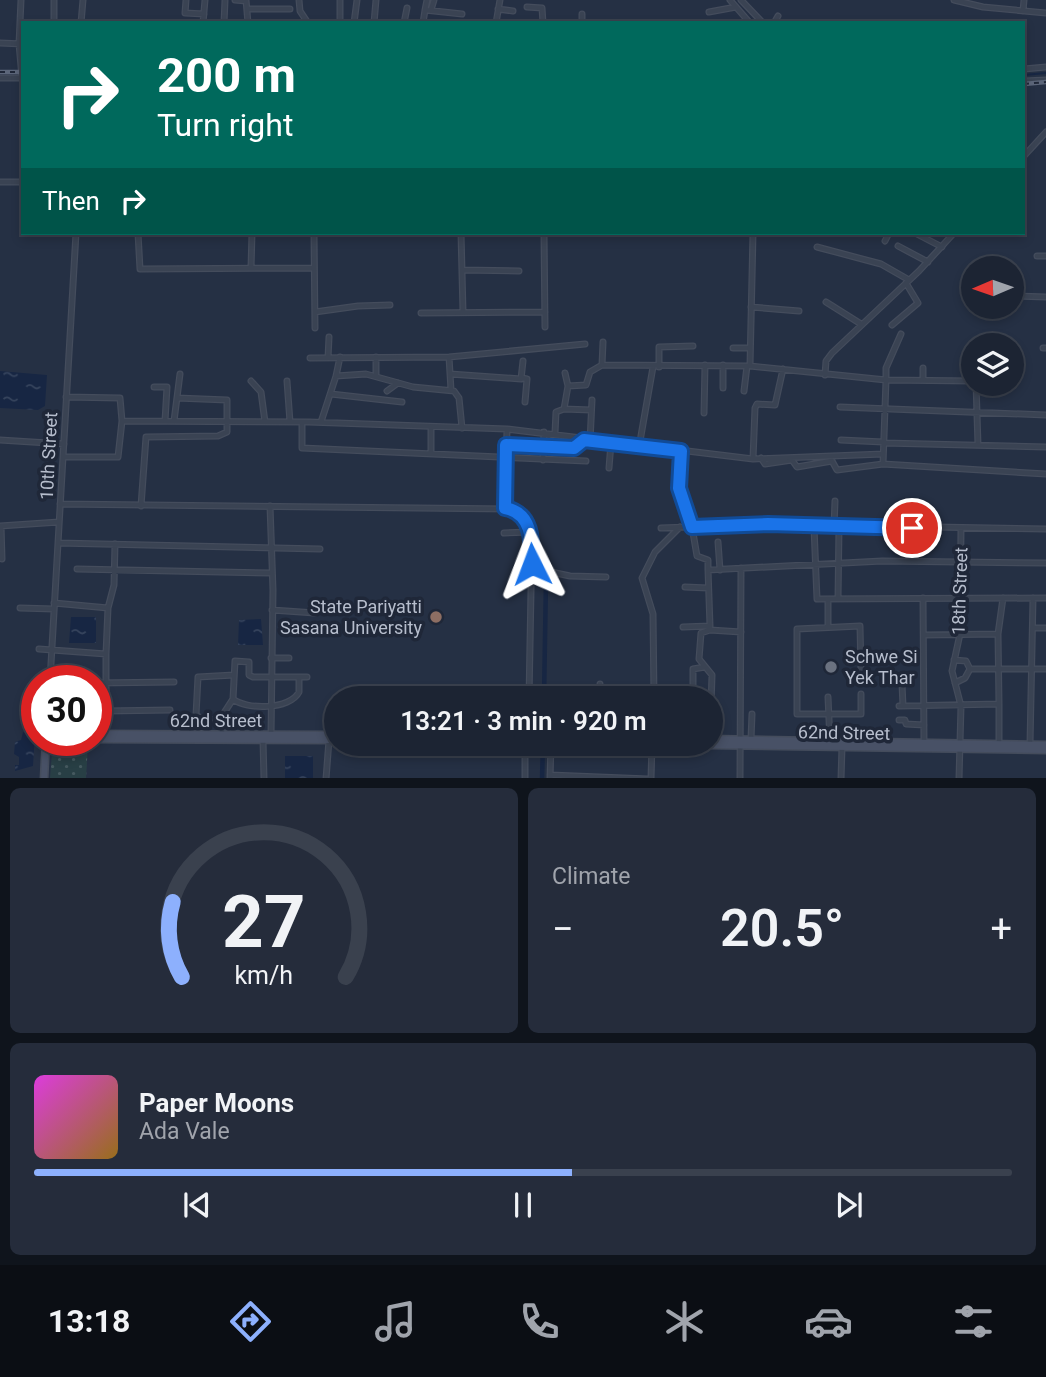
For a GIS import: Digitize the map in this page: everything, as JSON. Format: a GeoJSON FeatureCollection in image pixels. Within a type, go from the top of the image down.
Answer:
{"type":"FeatureCollection","features":[{"type":"Feature","properties":{"kind":"main road","name":"62nd Street"},"geometry":{"type":"LineString","coordinates":[[112,734],[171,737]]}},
{"type":"Feature","properties":{"kind":"main road","name":"62nd Street"},"geometry":{"type":"LineString","coordinates":[[112,736],[324,738]]}},
{"type":"Feature","properties":{"kind":"main road","name":"62nd Street"},"geometry":{"type":"LineString","coordinates":[[741,743],[751,740],[842,747],[960,746],[1046,750]]}},
{"type":"Feature","properties":{"kind":"main road","name":"62nd Street"},"geometry":{"type":"LineString","coordinates":[[723,742],[925,746]]}},
{"type":"Feature","properties":{"kind":"main road","name":"62nd Street"},"geometry":{"type":"LineString","coordinates":[[999,747],[1046,745]]}},
{"type":"Feature","properties":{"kind":"main road"},"geometry":{"type":"LineString","coordinates":[[44,778],[45,756]]}},
{"type":"Feature","properties":{"kind":"street"},"geometry":{"type":"LineString","coordinates":[[0,43],[21,44],[21,0]]}},
{"type":"Feature","properties":{"kind":"street"},"geometry":{"type":"LineString","coordinates":[[54,0],[54,21]]}},
{"type":"Feature","properties":{"kind":"street"},"geometry":{"type":"LineString","coordinates":[[81,21],[83,0]]}},
{"type":"Feature","properties":{"kind":"street"},"geometry":{"type":"LineString","coordinates":[[186,0],[186,13],[204,14]]}},
{"type":"Feature","properties":{"kind":"street"},"geometry":{"type":"LineString","coordinates":[[203,21],[205,0]]}},
{"type":"Feature","properties":{"kind":"street"},"geometry":{"type":"LineString","coordinates":[[224,21],[225,0]]}},
{"type":"Feature","properties":{"kind":"street"},"geometry":{"type":"LineString","coordinates":[[235,0],[246,0],[248,21]]}},
{"type":"Feature","properties":{"kind":"street"},"geometry":{"type":"LineString","coordinates":[[299,0],[300,11],[306,21]]}},
{"type":"Feature","properties":{"kind":"street"},"geometry":{"type":"LineString","coordinates":[[340,0],[341,21]]}},
{"type":"Feature","properties":{"kind":"street"},"geometry":{"type":"LineString","coordinates":[[355,21],[356,0]]}},
{"type":"Feature","properties":{"kind":"street"},"geometry":{"type":"LineString","coordinates":[[374,21],[376,0]]}},
{"type":"Feature","properties":{"kind":"street"},"geometry":{"type":"LineString","coordinates":[[427,0],[428,10]]}},
{"type":"Feature","properties":{"kind":"street"},"geometry":{"type":"LineString","coordinates":[[424,21],[434,0]]}},
{"type":"Feature","properties":{"kind":"street"},"geometry":{"type":"LineString","coordinates":[[496,21],[500,0]]}},
{"type":"Feature","properties":{"kind":"street"},"geometry":{"type":"LineString","coordinates":[[730,0],[748,21]]}},
{"type":"Feature","properties":{"kind":"street"},"geometry":{"type":"LineString","coordinates":[[741,0],[761,21]]}},
{"type":"Feature","properties":{"kind":"street"},"geometry":{"type":"LineString","coordinates":[[954,0],[1046,13]]}},
{"type":"Feature","properties":{"kind":"street"},"geometry":{"type":"LineString","coordinates":[[1023,11],[1024,0]]}},
{"type":"Feature","properties":{"kind":"street"},"geometry":{"type":"LineString","coordinates":[[527,7],[542,8],[543,21]]}},
{"type":"Feature","properties":{"kind":"street"},"geometry":{"type":"LineString","coordinates":[[709,12],[736,7]]}},
{"type":"Feature","properties":{"kind":"street"},"geometry":{"type":"LineString","coordinates":[[404,21],[407,8]]}},
{"type":"Feature","properties":{"kind":"street"},"geometry":{"type":"LineString","coordinates":[[247,9],[290,9]]}},
{"type":"Feature","properties":{"kind":"street"},"geometry":{"type":"LineString","coordinates":[[498,9],[513,11]]}},
{"type":"Feature","properties":{"kind":"street"},"geometry":{"type":"LineString","coordinates":[[428,10],[462,14]]}},
{"type":"Feature","properties":{"kind":"street"},"geometry":{"type":"LineString","coordinates":[[582,14],[582,21]]}},
{"type":"Feature","properties":{"kind":"street"},"geometry":{"type":"LineString","coordinates":[[776,21],[778,16]]}},
{"type":"Feature","properties":{"kind":"street"},"geometry":{"type":"LineString","coordinates":[[1025,69],[1046,67]]}},
{"type":"Feature","properties":{"kind":"street"},"geometry":{"type":"LineString","coordinates":[[0,78],[21,78]]}},
{"type":"Feature","properties":{"kind":"street"},"geometry":{"type":"LineString","coordinates":[[1025,81],[1046,80]]}},
{"type":"Feature","properties":{"kind":"street"},"geometry":{"type":"LineString","coordinates":[[1025,155],[1046,132]]}},
{"type":"Feature","properties":{"kind":"street"},"geometry":{"type":"LineString","coordinates":[[0,182],[21,181]]}},
{"type":"Feature","properties":{"kind":"street","name":"10th Street"},"geometry":{"type":"LineString","coordinates":[[51,665],[76,235]]}},
{"type":"Feature","properties":{"kind":"street"},"geometry":{"type":"LineString","coordinates":[[138,235],[140,269],[314,268]]}},
{"type":"Feature","properties":{"kind":"street"},"geometry":{"type":"LineString","coordinates":[[251,268],[252,235]]}},
{"type":"Feature","properties":{"kind":"street"},"geometry":{"type":"LineString","coordinates":[[314,235],[315,328]]}},
{"type":"Feature","properties":{"kind":"street"},"geometry":{"type":"LineString","coordinates":[[461,235],[463,312]]}},
{"type":"Feature","properties":{"kind":"street"},"geometry":{"type":"LineString","coordinates":[[544,235],[545,327]]}},
{"type":"Feature","properties":{"kind":"street"},"geometry":{"type":"LineString","coordinates":[[744,391],[750,348],[753,235]]}},
{"type":"Feature","properties":{"kind":"street"},"geometry":{"type":"LineString","coordinates":[[885,241],[888,235]]}},
{"type":"Feature","properties":{"kind":"street"},"geometry":{"type":"LineString","coordinates":[[919,235],[943,247]]}},
{"type":"Feature","properties":{"kind":"street"},"geometry":{"type":"LineString","coordinates":[[825,375],[828,359],[952,235]]}},
{"type":"Feature","properties":{"kind":"street"},"geometry":{"type":"LineString","coordinates":[[898,246],[928,262]]}},
{"type":"Feature","properties":{"kind":"street"},"geometry":{"type":"LineString","coordinates":[[817,247],[881,264],[908,282],[918,303],[892,325]]}},
{"type":"Feature","properties":{"kind":"street"},"geometry":{"type":"LineString","coordinates":[[1037,256],[1046,256]]}},
{"type":"Feature","properties":{"kind":"street"},"geometry":{"type":"LineString","coordinates":[[461,270],[519,271]]}},
{"type":"Feature","properties":{"kind":"street"},"geometry":{"type":"LineString","coordinates":[[1024,296],[1046,297]]}},
{"type":"Feature","properties":{"kind":"street"},"geometry":{"type":"LineString","coordinates":[[826,302],[861,324]]}},
{"type":"Feature","properties":{"kind":"street"},"geometry":{"type":"LineString","coordinates":[[315,312],[390,305]]}},
{"type":"Feature","properties":{"kind":"street"},"geometry":{"type":"LineString","coordinates":[[751,307],[799,311]]}},
{"type":"Feature","properties":{"kind":"street"},"geometry":{"type":"LineString","coordinates":[[421,313],[545,312]]}},
{"type":"Feature","properties":{"kind":"street"},"geometry":{"type":"LineString","coordinates":[[883,464],[886,368],[901,334]]}},
{"type":"Feature","properties":{"kind":"street"},"geometry":{"type":"LineString","coordinates":[[328,358],[329,337]]}},
{"type":"Feature","properties":{"kind":"street"},"geometry":{"type":"LineString","coordinates":[[602,365],[603,342]]}},
{"type":"Feature","properties":{"kind":"street"},"geometry":{"type":"LineString","coordinates":[[310,358],[449,357],[493,351],[564,349],[585,344]]}},
{"type":"Feature","properties":{"kind":"street"},"geometry":{"type":"LineString","coordinates":[[653,348],[693,346]]}},
{"type":"Feature","properties":{"kind":"street"},"geometry":{"type":"LineString","coordinates":[[639,447],[659,347]]}},
{"type":"Feature","properties":{"kind":"street"},"geometry":{"type":"LineString","coordinates":[[733,348],[750,348]]}},
{"type":"Feature","properties":{"kind":"street"},"geometry":{"type":"LineString","coordinates":[[321,422],[340,357]]}},
{"type":"Feature","properties":{"kind":"street"},"geometry":{"type":"LineString","coordinates":[[449,357],[451,390]]}},
{"type":"Feature","properties":{"kind":"street"},"geometry":{"type":"LineString","coordinates":[[376,358],[376,376]]}},
{"type":"Feature","properties":{"kind":"street"},"geometry":{"type":"LineString","coordinates":[[522,378],[523,361]]}},
{"type":"Feature","properties":{"kind":"street"},"geometry":{"type":"LineString","coordinates":[[568,387],[585,386],[590,372],[602,365],[748,366],[886,380],[961,381]]}},
{"type":"Feature","properties":{"kind":"street"},"geometry":{"type":"LineString","coordinates":[[704,413],[705,365]]}},
{"type":"Feature","properties":{"kind":"street"},"geometry":{"type":"LineString","coordinates":[[723,365],[723,388]]}},
{"type":"Feature","properties":{"kind":"street"},"geometry":{"type":"LineString","coordinates":[[923,368],[923,380]]}},
{"type":"Feature","properties":{"kind":"street"},"geometry":{"type":"LineString","coordinates":[[753,459],[755,408],[757,404],[775,405],[783,369]]}},
{"type":"Feature","properties":{"kind":"street"},"geometry":{"type":"LineString","coordinates":[[565,373],[568,387],[565,408]]}},
{"type":"Feature","properties":{"kind":"street"},"geometry":{"type":"LineString","coordinates":[[174,421],[180,374]]}},
{"type":"Feature","properties":{"kind":"street"},"geometry":{"type":"LineString","coordinates":[[450,374],[527,379],[525,402]]}},
{"type":"Feature","properties":{"kind":"street"},"geometry":{"type":"LineString","coordinates":[[336,376],[376,376],[399,383],[451,390],[459,398],[462,428]]}},
{"type":"Feature","properties":{"kind":"street"},"geometry":{"type":"LineString","coordinates":[[251,381],[261,391],[265,422]]}},
{"type":"Feature","properties":{"kind":"street"},"geometry":{"type":"LineString","coordinates":[[287,381],[290,422]]}},
{"type":"Feature","properties":{"kind":"street"},"geometry":{"type":"LineString","coordinates":[[387,391],[399,383]]}},
{"type":"Feature","properties":{"kind":"street"},"geometry":{"type":"LineString","coordinates":[[154,387],[167,387],[165,421]]}},
{"type":"Feature","properties":{"kind":"street"},"geometry":{"type":"LineString","coordinates":[[331,394],[402,402]]}},
{"type":"Feature","properties":{"kind":"street"},"geometry":{"type":"LineString","coordinates":[[976,396],[978,445]]}},
{"type":"Feature","properties":{"kind":"street"},"geometry":{"type":"LineString","coordinates":[[64,457],[118,457],[122,421],[120,398],[66,397]]}},
{"type":"Feature","properties":{"kind":"street"},"geometry":{"type":"LineString","coordinates":[[141,506],[148,436],[223,435],[227,432],[227,400],[177,398]]}},
{"type":"Feature","properties":{"kind":"street"},"geometry":{"type":"LineString","coordinates":[[587,440],[592,400]]}},
{"type":"Feature","properties":{"kind":"street"},"geometry":{"type":"LineString","coordinates":[[840,407],[1046,415]]}},
{"type":"Feature","properties":{"kind":"street"},"geometry":{"type":"LineString","coordinates":[[555,433],[556,412],[565,408],[591,410]]}},
{"type":"Feature","properties":{"kind":"street"},"geometry":{"type":"LineString","coordinates":[[122,421],[321,422],[507,429],[753,459],[883,454]]}},
{"type":"Feature","properties":{"kind":"street"},"geometry":{"type":"LineString","coordinates":[[302,422],[301,448],[586,461]]}},
{"type":"Feature","properties":{"kind":"street"},"geometry":{"type":"LineString","coordinates":[[430,454],[431,426]]}},
{"type":"Feature","properties":{"kind":"street"},"geometry":{"type":"LineString","coordinates":[[505,508],[507,429]]}},
{"type":"Feature","properties":{"kind":"street"},"geometry":{"type":"LineString","coordinates":[[543,460],[544,432]]}},
{"type":"Feature","properties":{"kind":"street"},"geometry":{"type":"LineString","coordinates":[[0,440],[64,444]]}},
{"type":"Feature","properties":{"kind":"street"},"geometry":{"type":"LineString","coordinates":[[506,445],[574,448],[587,440]]}},
{"type":"Feature","properties":{"kind":"street"},"geometry":{"type":"LineString","coordinates":[[841,440],[1046,447]]}},
{"type":"Feature","properties":{"kind":"street"},"geometry":{"type":"LineString","coordinates":[[610,468],[611,443]]}},
{"type":"Feature","properties":{"kind":"street"},"geometry":{"type":"LineString","coordinates":[[681,451],[679,488],[692,527],[697,556],[708,560],[710,629]]}},
{"type":"Feature","properties":{"kind":"street"},"geometry":{"type":"LineString","coordinates":[[761,458],[765,464],[792,460],[797,467],[832,461],[837,470],[883,464],[1046,474]]}},
{"type":"Feature","properties":{"kind":"street"},"geometry":{"type":"LineString","coordinates":[[835,501],[838,599]]}},
{"type":"Feature","properties":{"kind":"street"},"geometry":{"type":"LineString","coordinates":[[60,504],[505,508],[517,513],[531,532],[529,686]]}},
{"type":"Feature","properties":{"kind":"street"},"geometry":{"type":"LineString","coordinates":[[264,778],[271,705],[270,506]]}},
{"type":"Feature","properties":{"kind":"street"},"geometry":{"type":"LineString","coordinates":[[2,559],[1,526],[59,522]]}},
{"type":"Feature","properties":{"kind":"street"},"geometry":{"type":"LineString","coordinates":[[661,528],[768,524],[814,527],[1046,529]]}},
{"type":"Feature","properties":{"kind":"street"},"geometry":{"type":"LineString","coordinates":[[654,686],[653,614],[642,578],[655,552],[680,527]]}},
{"type":"Feature","properties":{"kind":"street"},"geometry":{"type":"LineString","coordinates":[[814,527],[815,597],[1046,598]]}},
{"type":"Feature","properties":{"kind":"street","name":"18th Street"},"geometry":{"type":"LineString","coordinates":[[959,778],[961,706],[952,671],[960,634],[961,528]]}},
{"type":"Feature","properties":{"kind":"street"},"geometry":{"type":"LineString","coordinates":[[504,533],[531,532]]}},
{"type":"Feature","properties":{"kind":"street"},"geometry":{"type":"LineString","coordinates":[[718,542],[720,570]]}},
{"type":"Feature","properties":{"kind":"street"},"geometry":{"type":"LineString","coordinates":[[58,543],[320,549]]}},
{"type":"Feature","properties":{"kind":"street"},"geometry":{"type":"LineString","coordinates":[[106,665],[108,608],[115,570],[115,544]]}},
{"type":"Feature","properties":{"kind":"street"},"geometry":{"type":"LineString","coordinates":[[708,570],[961,561],[1046,563]]}},
{"type":"Feature","properties":{"kind":"street"},"geometry":{"type":"LineString","coordinates":[[532,568],[570,576],[606,578]]}},
{"type":"Feature","properties":{"kind":"street"},"geometry":{"type":"LineString","coordinates":[[740,778],[741,568]]}},
{"type":"Feature","properties":{"kind":"street"},"geometry":{"type":"LineString","coordinates":[[77,569],[272,573]]}},
{"type":"Feature","properties":{"kind":"street"},"geometry":{"type":"LineString","coordinates":[[685,587],[709,587]]}},
{"type":"Feature","properties":{"kind":"street"},"geometry":{"type":"LineString","coordinates":[[923,598],[925,746]]}},
{"type":"Feature","properties":{"kind":"street"},"geometry":{"type":"LineString","coordinates":[[999,747],[998,634],[1003,598]]}},
{"type":"Feature","properties":{"kind":"street"},"geometry":{"type":"LineString","coordinates":[[1030,744],[1033,598]]}},
{"type":"Feature","properties":{"kind":"street"},"geometry":{"type":"LineString","coordinates":[[828,599],[828,627]]}},
{"type":"Feature","properties":{"kind":"street"},"geometry":{"type":"LineString","coordinates":[[20,608],[108,608]]}},
{"type":"Feature","properties":{"kind":"street"},"geometry":{"type":"LineString","coordinates":[[272,610],[315,613]]}},
{"type":"Feature","properties":{"kind":"street"},"geometry":{"type":"LineString","coordinates":[[861,671],[860,626],[797,629],[796,711],[799,714],[861,714],[861,694]]}},
{"type":"Feature","properties":{"kind":"street"},"geometry":{"type":"LineString","coordinates":[[683,627],[741,632]]}},
{"type":"Feature","properties":{"kind":"street"},"geometry":{"type":"LineString","coordinates":[[1034,628],[1046,628]]}},
{"type":"Feature","properties":{"kind":"street"},"geometry":{"type":"LineString","coordinates":[[710,629],[701,635],[699,659],[712,675],[712,686]]}},
{"type":"Feature","properties":{"kind":"street"},"geometry":{"type":"LineString","coordinates":[[924,635],[998,634]]}},
{"type":"Feature","properties":{"kind":"street"},"geometry":{"type":"LineString","coordinates":[[39,649],[106,654]]}},
{"type":"Feature","properties":{"kind":"street"},"geometry":{"type":"LineString","coordinates":[[271,658],[289,658]]}},
{"type":"Feature","properties":{"kind":"street"},"geometry":{"type":"LineString","coordinates":[[954,660],[966,660],[970,669]]}},
{"type":"Feature","properties":{"kind":"street"},"geometry":{"type":"LineString","coordinates":[[222,737],[221,720],[233,699],[234,662],[249,662],[250,677],[307,677]]}},
{"type":"Feature","properties":{"kind":"street"},"geometry":{"type":"LineString","coordinates":[[692,686],[693,669],[706,667]]}},
{"type":"Feature","properties":{"kind":"street"},"geometry":{"type":"LineString","coordinates":[[970,669],[1046,669]]}},
{"type":"Feature","properties":{"kind":"street"},"geometry":{"type":"LineString","coordinates":[[955,683],[965,678],[970,669]]}},
{"type":"Feature","properties":{"kind":"street"},"geometry":{"type":"LineString","coordinates":[[221,720],[202,719],[196,715],[198,677],[234,675]]}},
{"type":"Feature","properties":{"kind":"street"},"geometry":{"type":"LineString","coordinates":[[233,699],[242,705],[271,705],[296,698],[299,677]]}},
{"type":"Feature","properties":{"kind":"street"},"geometry":{"type":"LineString","coordinates":[[112,683],[174,682]]}},
{"type":"Feature","properties":{"kind":"street"},"geometry":{"type":"LineString","coordinates":[[902,684],[901,706],[999,704]]}},
{"type":"Feature","properties":{"kind":"street"},"geometry":{"type":"LineString","coordinates":[[828,697],[830,744]]}},
{"type":"Feature","properties":{"kind":"street"},"geometry":{"type":"LineString","coordinates":[[112,711],[170,710]]}},
{"type":"Feature","properties":{"kind":"street"},"geometry":{"type":"LineString","coordinates":[[751,740],[752,714]]}},
{"type":"Feature","properties":{"kind":"street"},"geometry":{"type":"LineString","coordinates":[[900,720],[906,724],[924,725]]}},
{"type":"Feature","properties":{"kind":"street"},"geometry":{"type":"LineString","coordinates":[[841,778],[842,747]]}},
{"type":"Feature","properties":{"kind":"street"},"geometry":{"type":"LineString","coordinates":[[326,778],[330,756]]}},
{"type":"Feature","properties":{"kind":"street"},"geometry":{"type":"LineString","coordinates":[[525,756],[525,778]]}},
{"type":"Feature","properties":{"kind":"street"},"geometry":{"type":"LineString","coordinates":[[551,756],[550,777],[600,778]]}},
{"type":"Feature","properties":{"kind":"street"},"geometry":{"type":"LineString","coordinates":[[650,778],[651,756]]}},
{"type":"Feature","properties":{"kind":"green space"},"geometry":{"type":"Polygon","coordinates":[[[52,756],[87,756],[86,778],[50,778],[52,756]]]}},
{"type":"Feature","properties":{"kind":"water"},"geometry":{"type":"Polygon","coordinates":[[[0,371],[47,375],[45,406],[38,410],[0,408],[0,371]]]}},
{"type":"Feature","properties":{"kind":"water"},"geometry":{"type":"Polygon","coordinates":[[[71,617],[96,617],[96,643],[69,643],[71,617]]]}},
{"type":"Feature","properties":{"kind":"water"},"geometry":{"type":"Polygon","coordinates":[[[261,619],[263,645],[238,645],[239,620],[261,619]]]}},
{"type":"Feature","properties":{"kind":"water"},"geometry":{"type":"Polygon","coordinates":[[[21,740],[21,756],[34,756],[33,766],[15,771],[15,765],[19,765],[19,757],[14,754],[15,742],[21,740]]]}},
{"type":"Feature","properties":{"kind":"water"},"geometry":{"type":"Polygon","coordinates":[[[285,756],[313,756],[313,778],[285,778],[285,756]]]}},
{"type":"Feature","properties":{"kind":"waterway"},"geometry":{"type":"LineString","coordinates":[[1025,75],[1046,73]]}},
{"type":"Feature","properties":{"kind":"waterway"},"geometry":{"type":"LineString","coordinates":[[544,686],[546,580]]}},
{"type":"Feature","properties":{"kind":"waterway"},"geometry":{"type":"LineString","coordinates":[[542,778],[543,756]]}},
{"type":"Feature","properties":{"kind":"railway"},"geometry":{"type":"LineString","coordinates":[[0,72],[21,72]]}},
{"type":"Feature","properties":{"kind":"railway"},"geometry":{"type":"LineString","coordinates":[[1025,84],[1046,82]]}},
{"type":"Feature","properties":{"kind":"place","name":"State Pariyatti Sasana University"},"geometry":{"type":"Point","coordinates":[436,617]}},
{"type":"Feature","properties":{"kind":"place","name":"Schwe Si Yek Thar"},"geometry":{"type":"Point","coordinates":[831,667]}},
{"type":"Feature","properties":{"kind":"route"},"geometry":{"type":"LineString","coordinates":[[532,564],[532,537],[528,525],[514,510],[505,508],[506,445],[574,448],[584,440],[681,451],[679,488],[692,527],[768,524],[912,528]]}}]}
